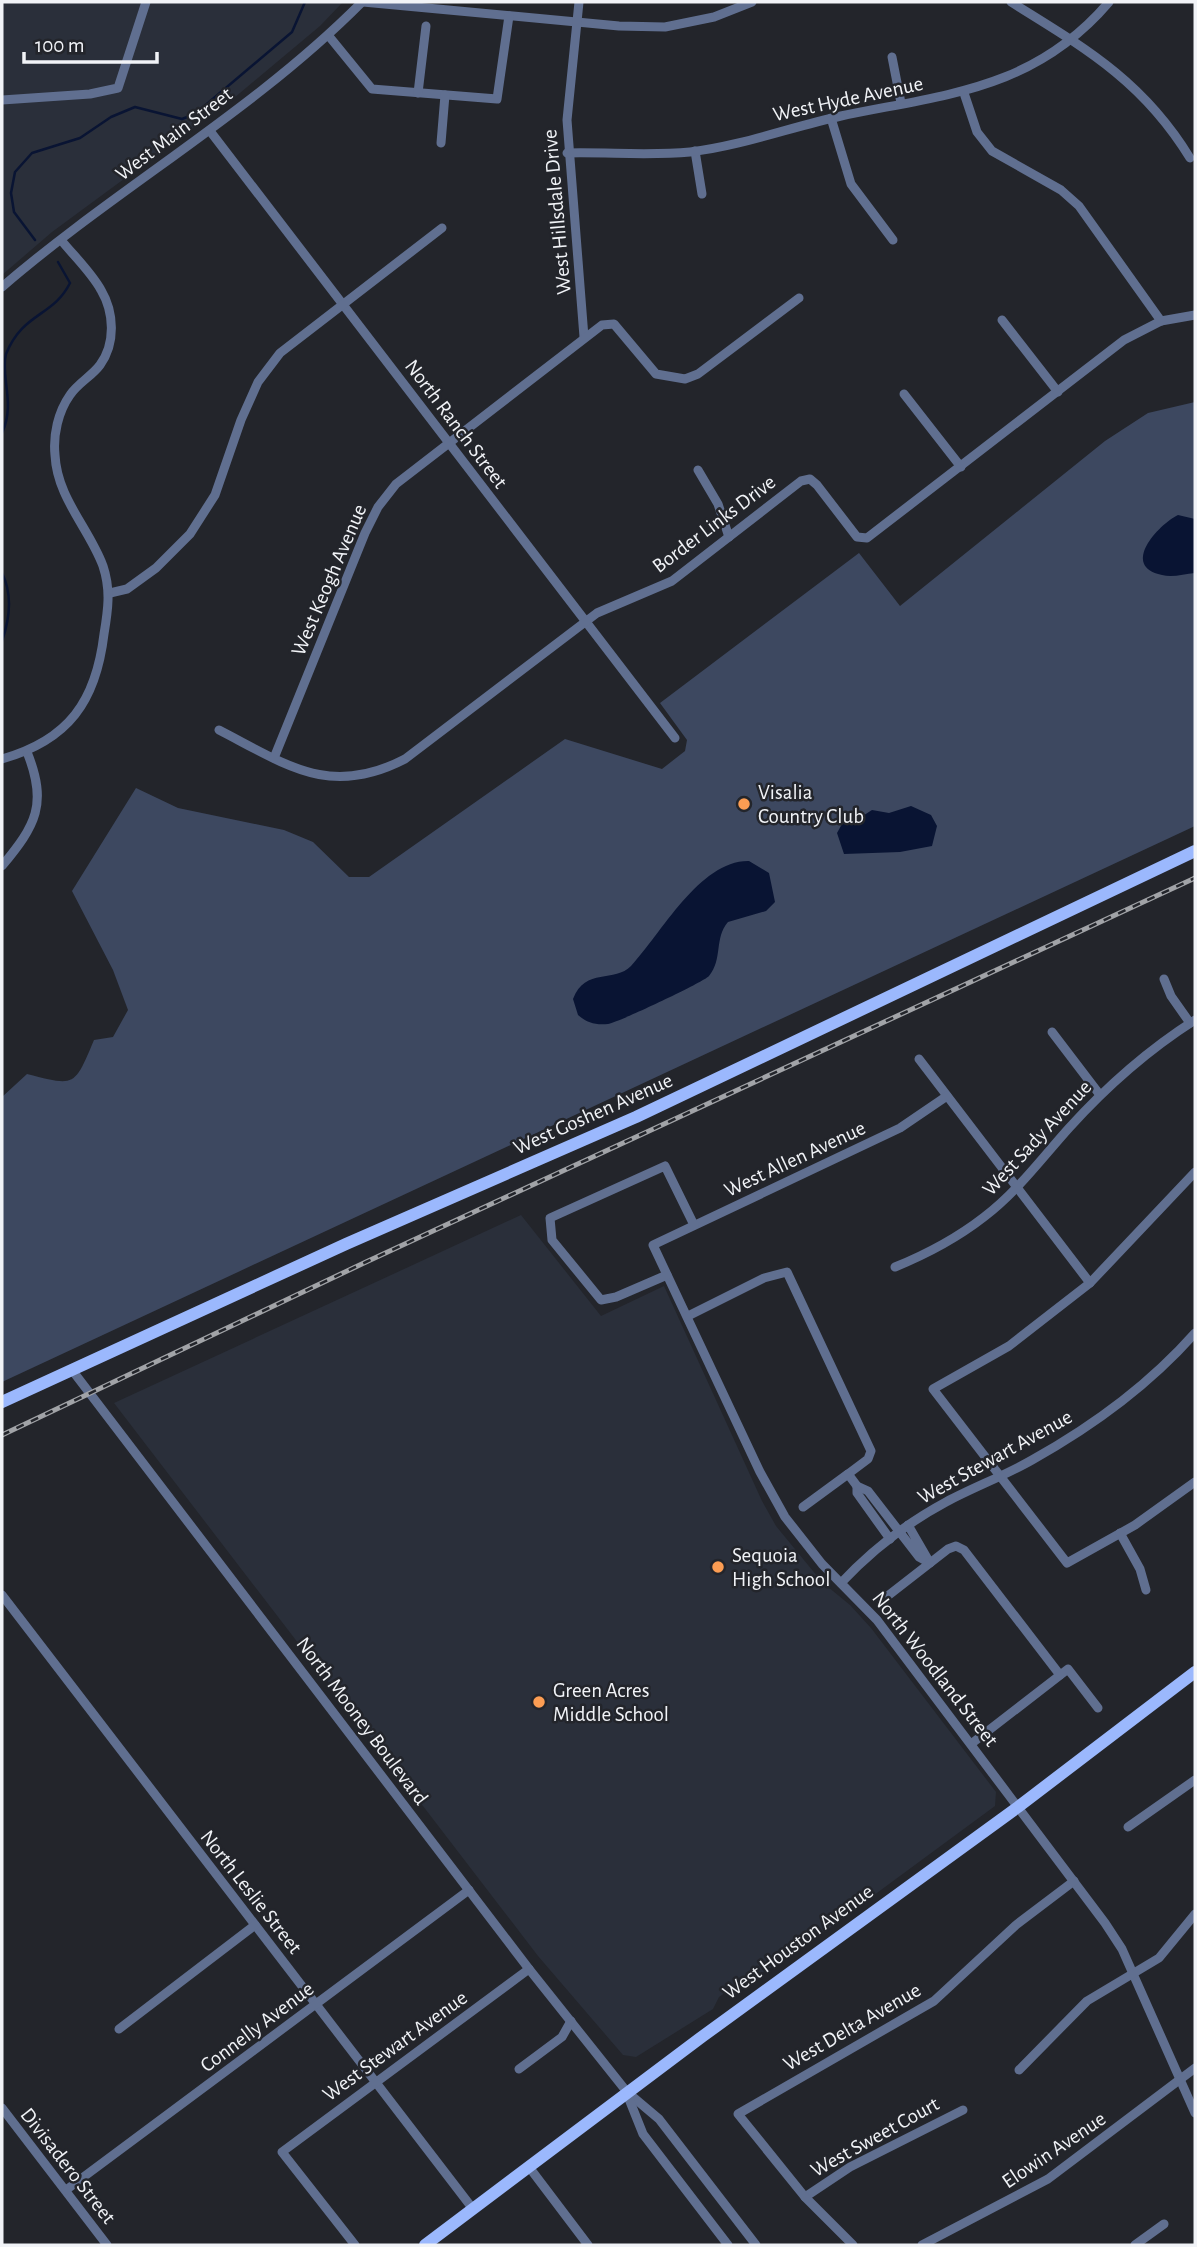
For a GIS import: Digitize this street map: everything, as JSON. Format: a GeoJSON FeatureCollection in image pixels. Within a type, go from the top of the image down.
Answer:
{"type":"FeatureCollection","features":[{"type":"Feature","properties":{"kind":"main road","name":"West Goshen Avenue"},"geometry":{"type":"LineString","coordinates":[[2,1402],[636,1117],[1195,852]]}},
{"type":"Feature","properties":{"kind":"main road","name":"West Houston Avenue"},"geometry":{"type":"LineString","coordinates":[[425,2245],[627,2092],[1018,1807],[1195,1672]]}},
{"type":"Feature","properties":{"kind":"street"},"geometry":{"type":"LineString","coordinates":[[2,100],[90,94],[118,88],[146,2]]}},
{"type":"Feature","properties":{"kind":"street"},"geometry":{"type":"LineString","coordinates":[[363,2],[575,23],[665,27],[713,18],[752,2]]}},
{"type":"Feature","properties":{"kind":"street","name":"West Main Street"},"geometry":{"type":"LineString","coordinates":[[2,287],[61,240],[210,131],[328,35],[363,2]]}},
{"type":"Feature","properties":{"kind":"street","name":"West Hillsdale Drive"},"geometry":{"type":"LineString","coordinates":[[579,2],[566,120],[584,337]]}},
{"type":"Feature","properties":{"kind":"street"},"geometry":{"type":"LineString","coordinates":[[1011,2],[1111,66],[1146,96],[1190,158]]}},
{"type":"Feature","properties":{"kind":"street","name":"West Hyde Avenue"},"geometry":{"type":"LineString","coordinates":[[567,153],[632,155],[695,151],[831,118],[964,93],[1023,70],[1070,39],[1109,2]]}},
{"type":"Feature","properties":{"kind":"street"},"geometry":{"type":"LineString","coordinates":[[328,35],[372,89],[498,99],[509,16]]}},
{"type":"Feature","properties":{"kind":"street"},"geometry":{"type":"LineString","coordinates":[[418,93],[426,26]]}},
{"type":"Feature","properties":{"kind":"street"},"geometry":{"type":"LineString","coordinates":[[892,57],[901,103]]}},
{"type":"Feature","properties":{"kind":"street"},"geometry":{"type":"LineString","coordinates":[[964,93],[977,132],[992,151],[1061,190],[1079,206],[1161,321]]}},
{"type":"Feature","properties":{"kind":"street"},"geometry":{"type":"LineString","coordinates":[[441,143],[445,95]]}},
{"type":"Feature","properties":{"kind":"street"},"geometry":{"type":"LineString","coordinates":[[831,118],[851,184],[893,240]]}},
{"type":"Feature","properties":{"kind":"street","name":"North Ranch Street"},"geometry":{"type":"LineString","coordinates":[[210,131],[675,738]]}},
{"type":"Feature","properties":{"kind":"street"},"geometry":{"type":"LineString","coordinates":[[695,151],[702,194]]}},
{"type":"Feature","properties":{"kind":"street"},"geometry":{"type":"LineString","coordinates":[[110,593],[127,589],[137,582],[190,534],[215,495],[241,420],[258,382],[280,353],[442,228]]}},
{"type":"Feature","properties":{"kind":"street"},"geometry":{"type":"LineString","coordinates":[[2,759],[27,752],[65,726],[85,705],[99,670],[110,593],[95,546],[68,502],[58,476],[55,428],[70,394],[101,364],[110,344],[110,307],[100,287],[61,240]]}},
{"type":"Feature","properties":{"kind":"street","name":"West Keogh Avenue"},"geometry":{"type":"LineString","coordinates":[[274,758],[378,506],[396,484],[602,325],[614,324],[656,374],[685,379],[698,374],[799,298]]}},
{"type":"Feature","properties":{"kind":"street","name":"Border Links Drive"},"geometry":{"type":"LineString","coordinates":[[219,730],[274,758],[316,775],[362,777],[385,769],[405,759],[597,613],[672,581],[801,481],[810,479],[857,537],[867,538],[1124,341],[1161,321],[1195,315]]}},
{"type":"Feature","properties":{"kind":"street"},"geometry":{"type":"LineString","coordinates":[[1002,320],[1058,392]]}},
{"type":"Feature","properties":{"kind":"street"},"geometry":{"type":"LineString","coordinates":[[904,394],[961,467]]}},
{"type":"Feature","properties":{"kind":"street"},"geometry":{"type":"LineString","coordinates":[[698,470],[718,504],[729,537]]}},
{"type":"Feature","properties":{"kind":"street"},"geometry":{"type":"LineString","coordinates":[[2,866],[26,837],[39,800],[38,780],[27,752]]}},
{"type":"Feature","properties":{"kind":"street"},"geometry":{"type":"LineString","coordinates":[[1164,979],[1171,996],[1193,1021]]}},
{"type":"Feature","properties":{"kind":"street","name":"West Sady Avenue"},"geometry":{"type":"LineString","coordinates":[[895,1266],[953,1238],[985,1217],[1018,1186],[1100,1095],[1151,1051],[1193,1021]]}},
{"type":"Feature","properties":{"kind":"street"},"geometry":{"type":"LineString","coordinates":[[1052,1032],[1100,1095]]}},
{"type":"Feature","properties":{"kind":"street"},"geometry":{"type":"LineString","coordinates":[[919,1059],[1090,1283]]}},
{"type":"Feature","properties":{"kind":"street","name":"West Allen Avenue"},"geometry":{"type":"LineString","coordinates":[[653,1245],[900,1129],[947,1096]]}},
{"type":"Feature","properties":{"kind":"street"},"geometry":{"type":"LineString","coordinates":[[667,1275],[617,1297],[601,1300],[552,1240],[550,1218],[665,1166],[694,1225]]}},
{"type":"Feature","properties":{"kind":"street"},"geometry":{"type":"LineString","coordinates":[[1195,1172],[1090,1283],[1009,1346],[933,1389],[1067,1563],[1120,1533],[1195,1482]]}},
{"type":"Feature","properties":{"kind":"street","name":"North Woodland Street"},"geometry":{"type":"LineString","coordinates":[[653,1245],[772,1495],[794,1530],[877,1620],[1074,1881],[1122,1949],[1195,2113]]}},
{"type":"Feature","properties":{"kind":"street"},"geometry":{"type":"LineString","coordinates":[[688,1316],[764,1278],[787,1272],[871,1451],[868,1459],[803,1507]]}},
{"type":"Feature","properties":{"kind":"street","name":"West Stewart Avenue"},"geometry":{"type":"LineString","coordinates":[[841,1583],[908,1525],[944,1503],[1051,1449],[1105,1414],[1154,1374],[1195,1333]]}},
{"type":"Feature","properties":{"kind":"street","name":"North Mooney Boulevard"},"geometry":{"type":"LineString","coordinates":[[72,1370],[529,1969],[627,2092],[659,2119],[756,2245]]}},
{"type":"Feature","properties":{"kind":"street"},"geometry":{"type":"LineString","coordinates":[[848,1474],[857,1486],[868,1490],[900,1531],[930,1563]]}},
{"type":"Feature","properties":{"kind":"street"},"geometry":{"type":"LineString","coordinates":[[857,1486],[857,1493],[890,1539]]}},
{"type":"Feature","properties":{"kind":"street"},"geometry":{"type":"LineString","coordinates":[[908,1525],[918,1548]]}},
{"type":"Feature","properties":{"kind":"street"},"geometry":{"type":"LineString","coordinates":[[1120,1533],[1140,1569],[1146,1591]]}},
{"type":"Feature","properties":{"kind":"street"},"geometry":{"type":"LineString","coordinates":[[885,1598],[948,1549],[957,1546],[964,1550],[1060,1675]]}},
{"type":"Feature","properties":{"kind":"street","name":"North Leslie Street"},"geometry":{"type":"LineString","coordinates":[[2,1595],[474,2209]]}},
{"type":"Feature","properties":{"kind":"street"},"geometry":{"type":"LineString","coordinates":[[971,1744],[1068,1669],[1098,1708]]}},
{"type":"Feature","properties":{"kind":"street"},"geometry":{"type":"LineString","coordinates":[[1128,1827],[1195,1780]]}},
{"type":"Feature","properties":{"kind":"street","name":"West Delta Avenue"},"geometry":{"type":"LineString","coordinates":[[805,2197],[738,2114],[934,2001],[1016,1925],[1074,1881]]}},
{"type":"Feature","properties":{"kind":"street","name":"Connelly Avenue"},"geometry":{"type":"LineString","coordinates":[[66,2190],[469,1890]]}},
{"type":"Feature","properties":{"kind":"street"},"geometry":{"type":"LineString","coordinates":[[1019,2070],[1087,2001],[1133,1975],[1170,1947],[1195,1914]]}},
{"type":"Feature","properties":{"kind":"street"},"geometry":{"type":"LineString","coordinates":[[119,2029],[255,1925]]}},
{"type":"Feature","properties":{"kind":"street","name":"West Stewart Avenue"},"geometry":{"type":"LineString","coordinates":[[355,2245],[282,2152],[529,1969]]}},
{"type":"Feature","properties":{"kind":"street"},"geometry":{"type":"LineString","coordinates":[[519,2068],[562,2037],[571,2021]]}},
{"type":"Feature","properties":{"kind":"street","name":"Elowin Avenue"},"geometry":{"type":"LineString","coordinates":[[922,2245],[1048,2179],[1097,2145],[1195,2068]]}},
{"type":"Feature","properties":{"kind":"street","name":"North Mooney Boulevard"},"geometry":{"type":"LineString","coordinates":[[627,2092],[643,2134],[728,2245]]}},
{"type":"Feature","properties":{"kind":"street","name":"Divisadero Street"},"geometry":{"type":"LineString","coordinates":[[2,2108],[107,2245]]}},
{"type":"Feature","properties":{"kind":"street","name":"West Sweet Court"},"geometry":{"type":"LineString","coordinates":[[805,2197],[849,2167],[963,2110]]}},
{"type":"Feature","properties":{"kind":"street"},"geometry":{"type":"LineString","coordinates":[[529,2167],[588,2245]]}},
{"type":"Feature","properties":{"kind":"street"},"geometry":{"type":"LineString","coordinates":[[805,2197],[853,2245]]}},
{"type":"Feature","properties":{"kind":"street"},"geometry":{"type":"LineString","coordinates":[[1135,2245],[1164,2224]]}},
{"type":"Feature","properties":{"kind":"shaded area"},"geometry":{"type":"Polygon","coordinates":[[[2,2],[343,2],[320,26],[234,98],[52,232],[2,275],[2,2]]]}},
{"type":"Feature","properties":{"kind":"shaded area","name":"Visalia Country Club"},"geometry":{"type":"Polygon","coordinates":[[[1195,402],[1195,826],[2,1382],[2,1097],[27,1074],[55,1081],[71,1080],[82,1067],[94,1040],[113,1037],[128,1010],[113,970],[72,891],[136,788],[178,808],[284,830],[313,842],[349,877],[369,877],[565,739],[662,769],[685,751],[687,740],[660,703],[859,553],[900,606],[1105,441],[1148,413],[1195,402]]]}},
{"type":"Feature","properties":{"kind":"shaded area"},"geometry":{"type":"Polygon","coordinates":[[[1178,515],[1195,519],[1195,573],[1162,575],[1150,570],[1144,563],[1143,555],[1153,536],[1178,515]]]}},
{"type":"Feature","properties":{"kind":"shaded area"},"geometry":{"type":"Polygon","coordinates":[[[911,806],[931,815],[937,826],[932,846],[900,852],[844,854],[837,833],[842,824],[858,819],[872,810],[889,813],[911,806]]]}},
{"type":"Feature","properties":{"kind":"shaded area"},"geometry":{"type":"Polygon","coordinates":[[[749,861],[769,873],[775,902],[766,911],[728,922],[721,935],[716,963],[709,976],[660,1002],[608,1024],[592,1023],[578,1015],[573,999],[578,989],[592,979],[617,974],[631,966],[698,885],[714,872],[731,864],[749,861]]]}},
{"type":"Feature","properties":{"kind":"shaded area"},"geometry":{"type":"Polygon","coordinates":[[[521,1215],[601,1316],[664,1286],[762,1501],[776,1526],[822,1582],[850,1605],[871,1628],[996,1792],[995,1806],[813,1940],[764,1972],[743,1980],[719,1997],[713,2009],[636,2057],[623,2055],[538,1956],[114,1403],[521,1215]]]}},
{"type":"Feature","properties":{"kind":"waterway"},"geometry":{"type":"LineString","coordinates":[[35,240],[14,212],[11,193],[15,172],[32,153],[80,138],[111,117],[135,107],[182,119],[195,114],[292,32],[305,2]]}},
{"type":"Feature","properties":{"kind":"waterway"},"geometry":{"type":"LineString","coordinates":[[2,433],[8,411],[6,354],[21,330],[55,303],[70,283],[58,262]]}},
{"type":"Feature","properties":{"kind":"waterway"},"geometry":{"type":"LineString","coordinates":[[2,573],[8,590],[9,607],[2,641]]}},
{"type":"Feature","properties":{"kind":"railway"},"geometry":{"type":"LineString","coordinates":[[2,1435],[366,1262],[1195,878]]}},
{"type":"Feature","properties":{"kind":"place","name":"Visalia Country Club"},"geometry":{"type":"Point","coordinates":[744,804]}},
{"type":"Feature","properties":{"kind":"place","name":"Sequoia High School"},"geometry":{"type":"Point","coordinates":[718,1567]}},
{"type":"Feature","properties":{"kind":"place","name":"Green Acres Middle School"},"geometry":{"type":"Point","coordinates":[539,1702]}}]}
